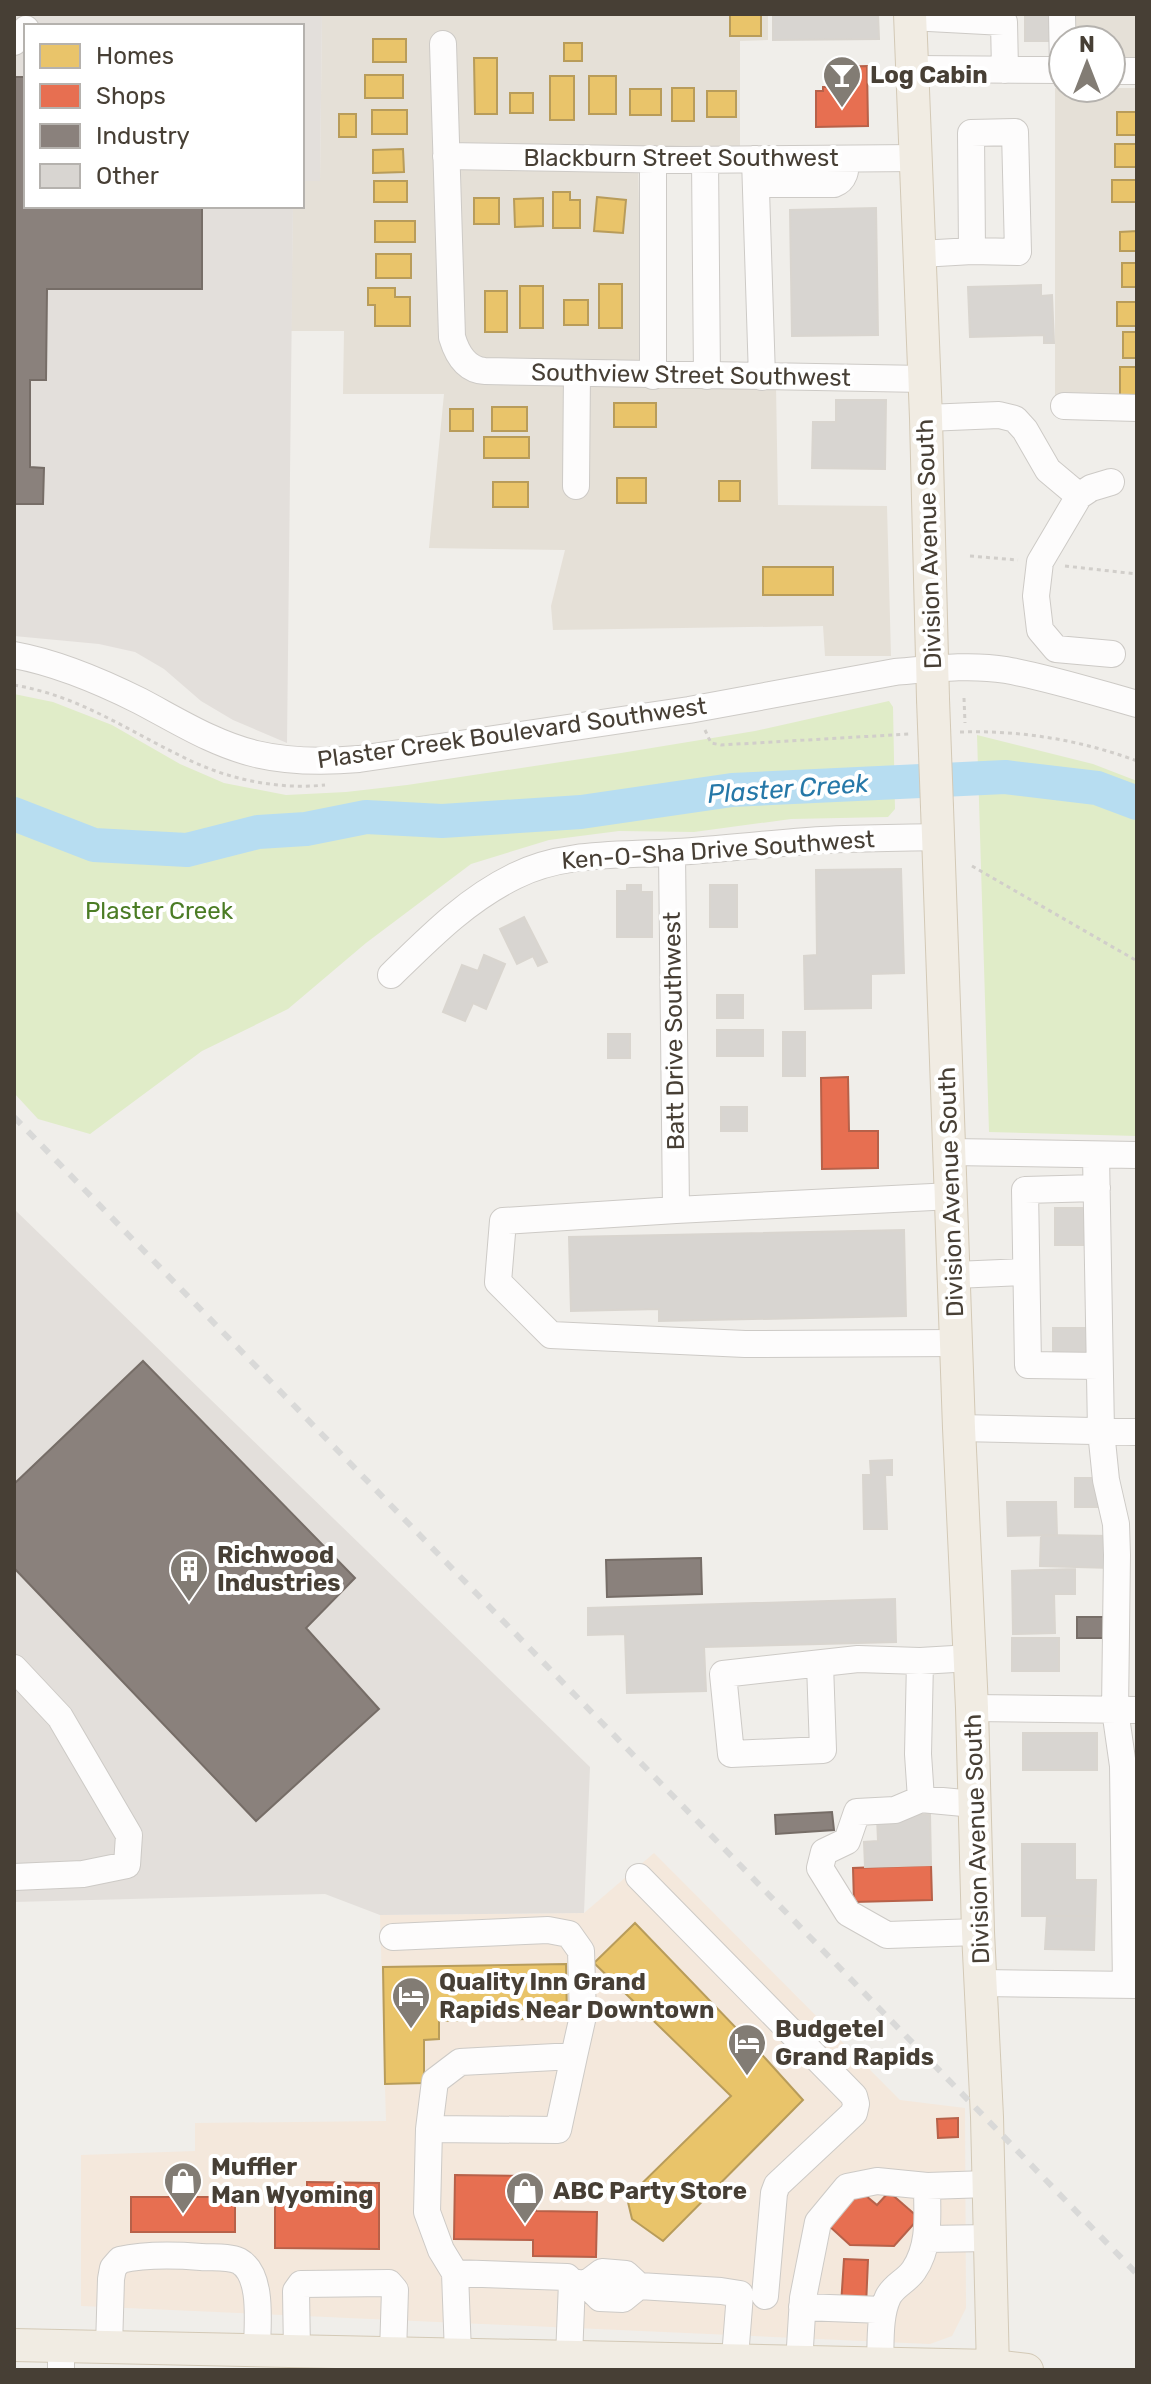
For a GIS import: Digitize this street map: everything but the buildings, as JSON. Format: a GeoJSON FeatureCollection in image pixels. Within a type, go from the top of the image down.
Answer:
{"type":"FeatureCollection","features":[{"type":"Feature","properties":{"kind":"main road","name":"Division Avenue South"},"geometry":{"type":"LineString","coordinates":[[910,16],[924,379],[943,689],[938,822],[959,1428],[971,1658],[993,2368]]}},
{"type":"Feature","properties":{"kind":"main road"},"geometry":{"type":"LineString","coordinates":[[14,2345],[61,2358],[109,2347],[297,2351],[340,2361],[393,2353],[458,2354],[522,2363],[569,2357],[663,2365],[880,2364],[1027,2370]]}},
{"type":"Feature","properties":{"kind":"street"},"geometry":{"type":"LineString","coordinates":[[910,16],[1004,22],[1005,70]]}},
{"type":"Feature","properties":{"kind":"street"},"geometry":{"type":"LineString","coordinates":[[443,44],[446,156]]}},
{"type":"Feature","properties":{"kind":"street"},"geometry":{"type":"LineString","coordinates":[[913,69],[1047,70]]}},
{"type":"Feature","properties":{"kind":"street"},"geometry":{"type":"LineString","coordinates":[[920,254],[1018,252],[1015,132],[971,133],[972,251]]}},
{"type":"Feature","properties":{"kind":"street","name":"Blackburn Street Southwest"},"geometry":{"type":"LineString","coordinates":[[446,156],[705,160],[755,172],[846,159],[916,158]]}},
{"type":"Feature","properties":{"kind":"street","name":"Southview Street Southwest"},"geometry":{"type":"LineString","coordinates":[[446,156],[452,337],[461,358],[477,371],[924,379]]}},
{"type":"Feature","properties":{"kind":"street"},"geometry":{"type":"LineString","coordinates":[[653,159],[653,376]]}},
{"type":"Feature","properties":{"kind":"street"},"geometry":{"type":"LineString","coordinates":[[705,160],[707,376]]}},
{"type":"Feature","properties":{"kind":"street"},"geometry":{"type":"LineString","coordinates":[[755,172],[762,377]]}},
{"type":"Feature","properties":{"kind":"street"},"geometry":{"type":"LineString","coordinates":[[576,486],[577,373]]}},
{"type":"Feature","properties":{"kind":"street"},"geometry":{"type":"LineString","coordinates":[[1064,406],[1137,408]]}},
{"type":"Feature","properties":{"kind":"street"},"geometry":{"type":"LineString","coordinates":[[926,418],[999,415],[1015,419],[1025,430],[1048,470],[1079,496]]}},
{"type":"Feature","properties":{"kind":"street"},"geometry":{"type":"LineString","coordinates":[[1111,482],[1091,488],[1079,496],[1040,562],[1036,596],[1040,630],[1056,649],[1112,654]]}},
{"type":"Feature","properties":{"kind":"street","name":"Plaster Creek Boulevard Southwest"},"geometry":{"type":"LineString","coordinates":[[14,655],[44,662],[99,682],[236,748],[308,762],[359,759],[689,710],[895,672],[943,689],[1005,670],[1137,704]]}},
{"type":"Feature","properties":{"kind":"street","name":"Ken-O-Sha Drive Southwest"},"geometry":{"type":"LineString","coordinates":[[391,975],[463,907],[517,875],[547,864],[593,856],[672,853],[822,840],[938,822]]}},
{"type":"Feature","properties":{"kind":"street","name":"Batt Drive Southwest"},"geometry":{"type":"LineString","coordinates":[[672,853],[676,1210]]}},
{"type":"Feature","properties":{"kind":"street"},"geometry":{"type":"LineString","coordinates":[[950,1152],[1137,1155]]}},
{"type":"Feature","properties":{"kind":"street"},"geometry":{"type":"LineString","coordinates":[[981,1983],[1132,1985],[1123,1766],[1126,1710],[1116,1524],[1106,1480],[1101,1431],[1096,1155]]}},
{"type":"Feature","properties":{"kind":"street"},"geometry":{"type":"LineString","coordinates":[[1097,1188],[1025,1190],[1028,1365],[1099,1366]]}},
{"type":"Feature","properties":{"kind":"street"},"geometry":{"type":"LineString","coordinates":[[952,1196],[503,1221],[498,1282],[551,1335],[745,1344],[957,1343]]}},
{"type":"Feature","properties":{"kind":"street"},"geometry":{"type":"LineString","coordinates":[[955,1275],[1026,1272]]}},
{"type":"Feature","properties":{"kind":"street"},"geometry":{"type":"LineString","coordinates":[[959,1428],[1137,1432]]}},
{"type":"Feature","properties":{"kind":"street"},"geometry":{"type":"LineString","coordinates":[[820,1664],[823,1750],[731,1754],[723,1674],[858,1659],[920,1661],[971,1658]]}},
{"type":"Feature","properties":{"kind":"street"},"geometry":{"type":"LineString","coordinates":[[920,1661],[918,1754],[921,1799]]}},
{"type":"Feature","properties":{"kind":"street"},"geometry":{"type":"LineString","coordinates":[[14,1668],[60,1717],[129,1835],[127,1865],[83,1874],[14,1877]]}},
{"type":"Feature","properties":{"kind":"street"},"geometry":{"type":"LineString","coordinates":[[972,1708],[1126,1710]]}},
{"type":"Feature","properties":{"kind":"street"},"geometry":{"type":"LineString","coordinates":[[974,1804],[921,1799],[895,1810],[857,1812],[847,1841],[824,1852],[820,1868],[848,1913],[887,1935],[978,1932]]}},
{"type":"Feature","properties":{"kind":"street"},"geometry":{"type":"LineString","coordinates":[[639,1877],[854,2096],[856,2104],[854,2113],[777,2185],[734,2366]]}},
{"type":"Feature","properties":{"kind":"street"},"geometry":{"type":"LineString","coordinates":[[393,1937],[548,1930],[569,1934],[581,1951],[583,2016],[558,2130],[429,2129]]}},
{"type":"Feature","properties":{"kind":"street"},"geometry":{"type":"LineString","coordinates":[[458,2354],[455,2273],[441,2250],[427,2212],[429,2129],[435,2081],[460,2062],[574,2056]]}},
{"type":"Feature","properties":{"kind":"street"},"geometry":{"type":"LineString","coordinates":[[799,2363],[802,2302],[818,2222],[847,2187],[877,2181],[927,2186],[988,2184]]}},
{"type":"Feature","properties":{"kind":"street"},"geometry":{"type":"LineString","coordinates":[[880,2364],[883,2310],[894,2288],[914,2271],[927,2239],[927,2186]]}},
{"type":"Feature","properties":{"kind":"street"},"geometry":{"type":"LineString","coordinates":[[927,2239],[990,2238]]}},
{"type":"Feature","properties":{"kind":"street"},"geometry":{"type":"LineString","coordinates":[[109,2347],[111,2279],[113,2268],[120,2260],[189,2256],[225,2258],[240,2262],[249,2271],[258,2297],[257,2350]]}},
{"type":"Feature","properties":{"kind":"street"},"geometry":{"type":"LineString","coordinates":[[579,2283],[602,2272],[626,2274],[639,2286],[721,2291],[883,2310]]}},
{"type":"Feature","properties":{"kind":"street"},"geometry":{"type":"LineString","coordinates":[[455,2273],[567,2277],[579,2283]]}},
{"type":"Feature","properties":{"kind":"street"},"geometry":{"type":"LineString","coordinates":[[297,2351],[296,2291],[301,2284],[389,2283],[395,2290],[393,2353]]}},
{"type":"Feature","properties":{"kind":"street"},"geometry":{"type":"LineString","coordinates":[[569,2357],[579,2283]]}},
{"type":"Feature","properties":{"kind":"path"},"geometry":{"type":"LineString","coordinates":[[970,556],[1030,561]]}},
{"type":"Feature","properties":{"kind":"path"},"geometry":{"type":"LineString","coordinates":[[1065,566],[1137,574]]}},
{"type":"Feature","properties":{"kind":"path"},"geometry":{"type":"LineString","coordinates":[[943,689],[965,723]]}},
{"type":"Feature","properties":{"kind":"path"},"geometry":{"type":"LineString","coordinates":[[972,866],[1137,961]]}},
{"type":"Feature","properties":{"kind":"shaded area"},"geometry":{"type":"Polygon","coordinates":[[[14,14],[322,14],[320,181],[304,181],[304,24],[24,24],[24,208],[293,208],[287,743],[233,720],[201,701],[164,669],[135,652],[99,644],[14,636],[14,14]]]}},
{"type":"Feature","properties":{"kind":"shaded area"},"geometry":{"type":"Polygon","coordinates":[[[322,14],[768,14],[768,40],[740,41],[740,149],[638,147],[642,383],[776,385],[778,505],[887,506],[891,656],[825,656],[823,626],[553,630],[551,606],[565,550],[429,548],[444,394],[343,394],[344,331],[291,331],[293,208],[304,208],[304,181],[320,180],[322,14]]]}},
{"type":"Feature","properties":{"kind":"shaded area"},"geometry":{"type":"Polygon","coordinates":[[[1068,14],[1137,14],[1137,58],[1127,58],[1127,24],[1068,24],[1068,14]]]}},
{"type":"Feature","properties":{"kind":"shaded area"},"geometry":{"type":"Polygon","coordinates":[[[1127,88],[1137,88],[1137,404],[1055,403],[1055,104],[1127,104],[1127,88]]]}},
{"type":"Feature","properties":{"kind":"shaded area"},"geometry":{"type":"Polygon","coordinates":[[[14,1209],[590,1767],[584,1913],[380,1915],[325,1894],[14,1902],[14,1209]]]}},
{"type":"Feature","properties":{"kind":"shaded area"},"geometry":{"type":"Polygon","coordinates":[[[654,1853],[900,2100],[965,2108],[966,2308],[952,2336],[930,2344],[81,2306],[81,2155],[195,2151],[195,2123],[386,2121],[380,1915],[584,1913],[654,1853]]]}},
{"type":"Feature","properties":{"kind":"green space","name":"Plaster Creek"},"geometry":{"type":"Polygon","coordinates":[[[14,694],[53,702],[112,725],[180,764],[224,783],[286,795],[407,785],[621,753],[755,731],[889,701],[893,707],[895,809],[888,817],[791,819],[694,832],[619,831],[549,840],[471,864],[366,943],[288,1009],[202,1051],[90,1134],[38,1119],[14,1093],[14,694]]]}},
{"type":"Feature","properties":{"kind":"green space"},"geometry":{"type":"Polygon","coordinates":[[[977,735],[1093,764],[1137,781],[1137,1136],[989,1132],[977,735]]]}},
{"type":"Feature","properties":{"kind":"waterway","name":"Plaster Creek"},"geometry":{"type":"LineString","coordinates":[[14,814],[94,845],[187,850],[258,832],[306,829],[366,817],[442,821],[581,812],[732,790],[1005,777],[1097,788],[1137,803]]}},
{"type":"Feature","properties":{"kind":"railway"},"geometry":{"type":"LineString","coordinates":[[14,1117],[1137,2274]]}},
{"type":"Feature","properties":{"kind":"place","name":"Log Cabin"},"geometry":{"type":"Point","coordinates":[842,109]}},
{"type":"Feature","properties":{"kind":"place","name":"Richwood Industries"},"geometry":{"type":"Point","coordinates":[189,1603]}},
{"type":"Feature","properties":{"kind":"place","name":"Quality Inn Grand Rapids Near Downtown"},"geometry":{"type":"Point","coordinates":[411,2030]}},
{"type":"Feature","properties":{"kind":"place","name":"Budgetel Grand Rapids"},"geometry":{"type":"Point","coordinates":[747,2077]}},
{"type":"Feature","properties":{"kind":"place","name":"Muffler Man Wyoming"},"geometry":{"type":"Point","coordinates":[183,2215]}},
{"type":"Feature","properties":{"kind":"place","name":"ABC Party Store"},"geometry":{"type":"Point","coordinates":[525,2225]}}]}
